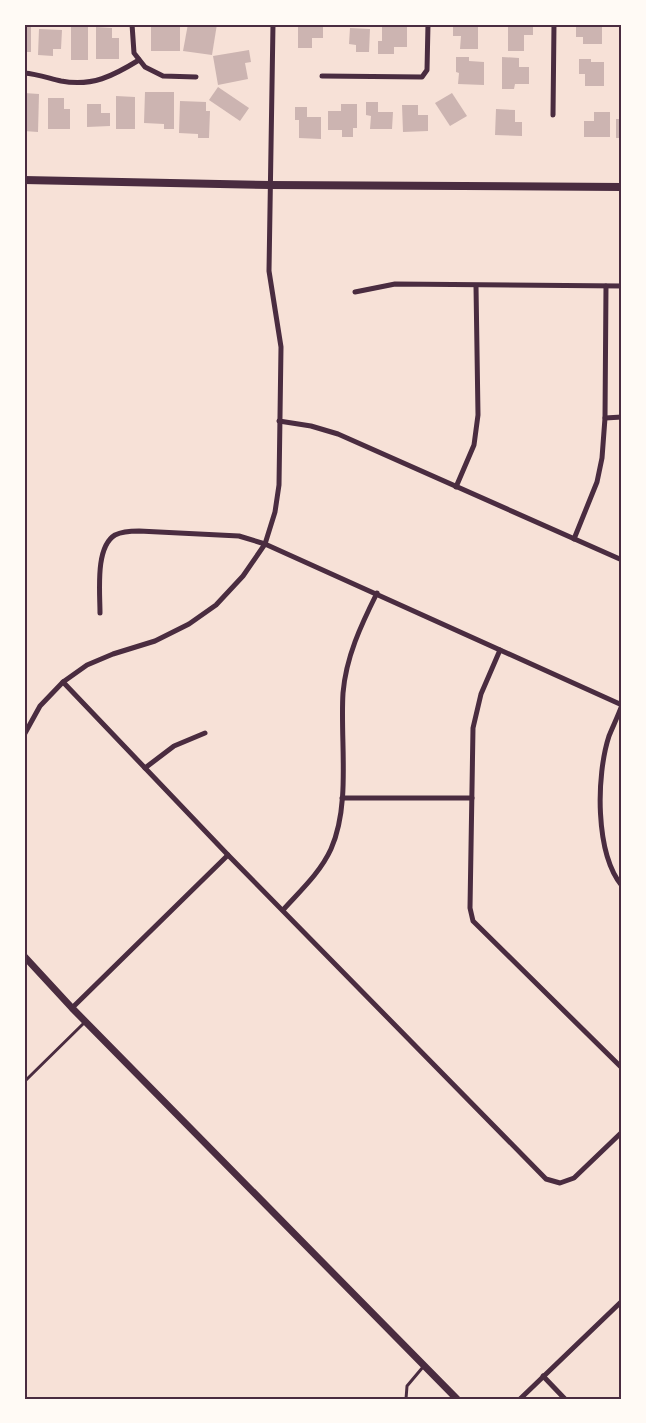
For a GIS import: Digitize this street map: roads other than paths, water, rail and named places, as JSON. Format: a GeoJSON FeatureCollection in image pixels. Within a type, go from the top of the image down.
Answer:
{"type":"FeatureCollection","features":[{"type":"Feature","properties":{"kind":"main road"},"geometry":{"type":"LineString","coordinates":[[24,180],[270,185],[622,187]]}},
{"type":"Feature","properties":{"kind":"street"},"geometry":{"type":"LineString","coordinates":[[132,24],[134,52],[139,60],[155,74],[172,78],[196,77]]}},
{"type":"Feature","properties":{"kind":"street"},"geometry":{"type":"LineString","coordinates":[[24,735],[40,706],[63,682],[87,665],[155,641],[189,624],[216,605],[243,576],[265,544],[275,512],[279,485],[281,347],[269,271],[273,24]]}},
{"type":"Feature","properties":{"kind":"street"},"geometry":{"type":"LineString","coordinates":[[322,76],[415,78],[425,75],[428,24]]}},
{"type":"Feature","properties":{"kind":"street"},"geometry":{"type":"LineString","coordinates":[[553,115],[554,24]]}},
{"type":"Feature","properties":{"kind":"street"},"geometry":{"type":"LineString","coordinates":[[24,73],[74,83],[88,83],[105,80],[139,60]]}},
{"type":"Feature","properties":{"kind":"street"},"geometry":{"type":"LineString","coordinates":[[355,292],[395,284],[622,286]]}},
{"type":"Feature","properties":{"kind":"street"},"geometry":{"type":"LineString","coordinates":[[456,487],[474,445],[478,415],[476,286]]}},
{"type":"Feature","properties":{"kind":"street"},"geometry":{"type":"LineString","coordinates":[[573,539],[597,482],[602,458],[605,418],[606,286]]}},
{"type":"Feature","properties":{"kind":"street"},"geometry":{"type":"LineString","coordinates":[[605,418],[622,417]]}},
{"type":"Feature","properties":{"kind":"street"},"geometry":{"type":"LineString","coordinates":[[279,421],[311,426],[338,435],[622,560]]}},
{"type":"Feature","properties":{"kind":"street"},"geometry":{"type":"LineString","coordinates":[[100,613],[102,556],[104,546],[113,536],[119,533],[139,531],[239,536],[265,544],[377,593],[622,705],[609,737],[601,798],[602,838],[615,878],[622,886]]}},
{"type":"Feature","properties":{"kind":"street"},"geometry":{"type":"LineString","coordinates":[[283,910],[313,878],[331,849],[339,823],[342,798],[345,682],[358,633],[377,593]]}},
{"type":"Feature","properties":{"kind":"street"},"geometry":{"type":"LineString","coordinates":[[500,650],[481,694],[472,728],[470,908],[473,921],[622,1068]]}},
{"type":"Feature","properties":{"kind":"street"},"geometry":{"type":"LineString","coordinates":[[63,682],[228,855],[546,1179],[560,1183],[574,1178],[622,1132]]}},
{"type":"Feature","properties":{"kind":"street"},"geometry":{"type":"LineString","coordinates":[[146,768],[174,746],[205,733]]}},
{"type":"Feature","properties":{"kind":"street"},"geometry":{"type":"LineString","coordinates":[[342,798],[472,798]]}},
{"type":"Feature","properties":{"kind":"street"},"geometry":{"type":"LineString","coordinates":[[72,1008],[228,855]]}},
{"type":"Feature","properties":{"kind":"street"},"geometry":{"type":"LineString","coordinates":[[24,956],[72,1008],[457,1399]]}},
{"type":"Feature","properties":{"kind":"street"},"geometry":{"type":"LineString","coordinates":[[520,1399],[622,1301]]}},
{"type":"Feature","properties":{"kind":"street"},"geometry":{"type":"LineString","coordinates":[[543,1376],[565,1399]]}},
{"type":"Feature","properties":{"kind":"lane"},"geometry":{"type":"LineString","coordinates":[[24,1082],[86,1022]]}},
{"type":"Feature","properties":{"kind":"lane"},"geometry":{"type":"LineString","coordinates":[[406,1399],[407,1386],[424,1366]]}}]}
